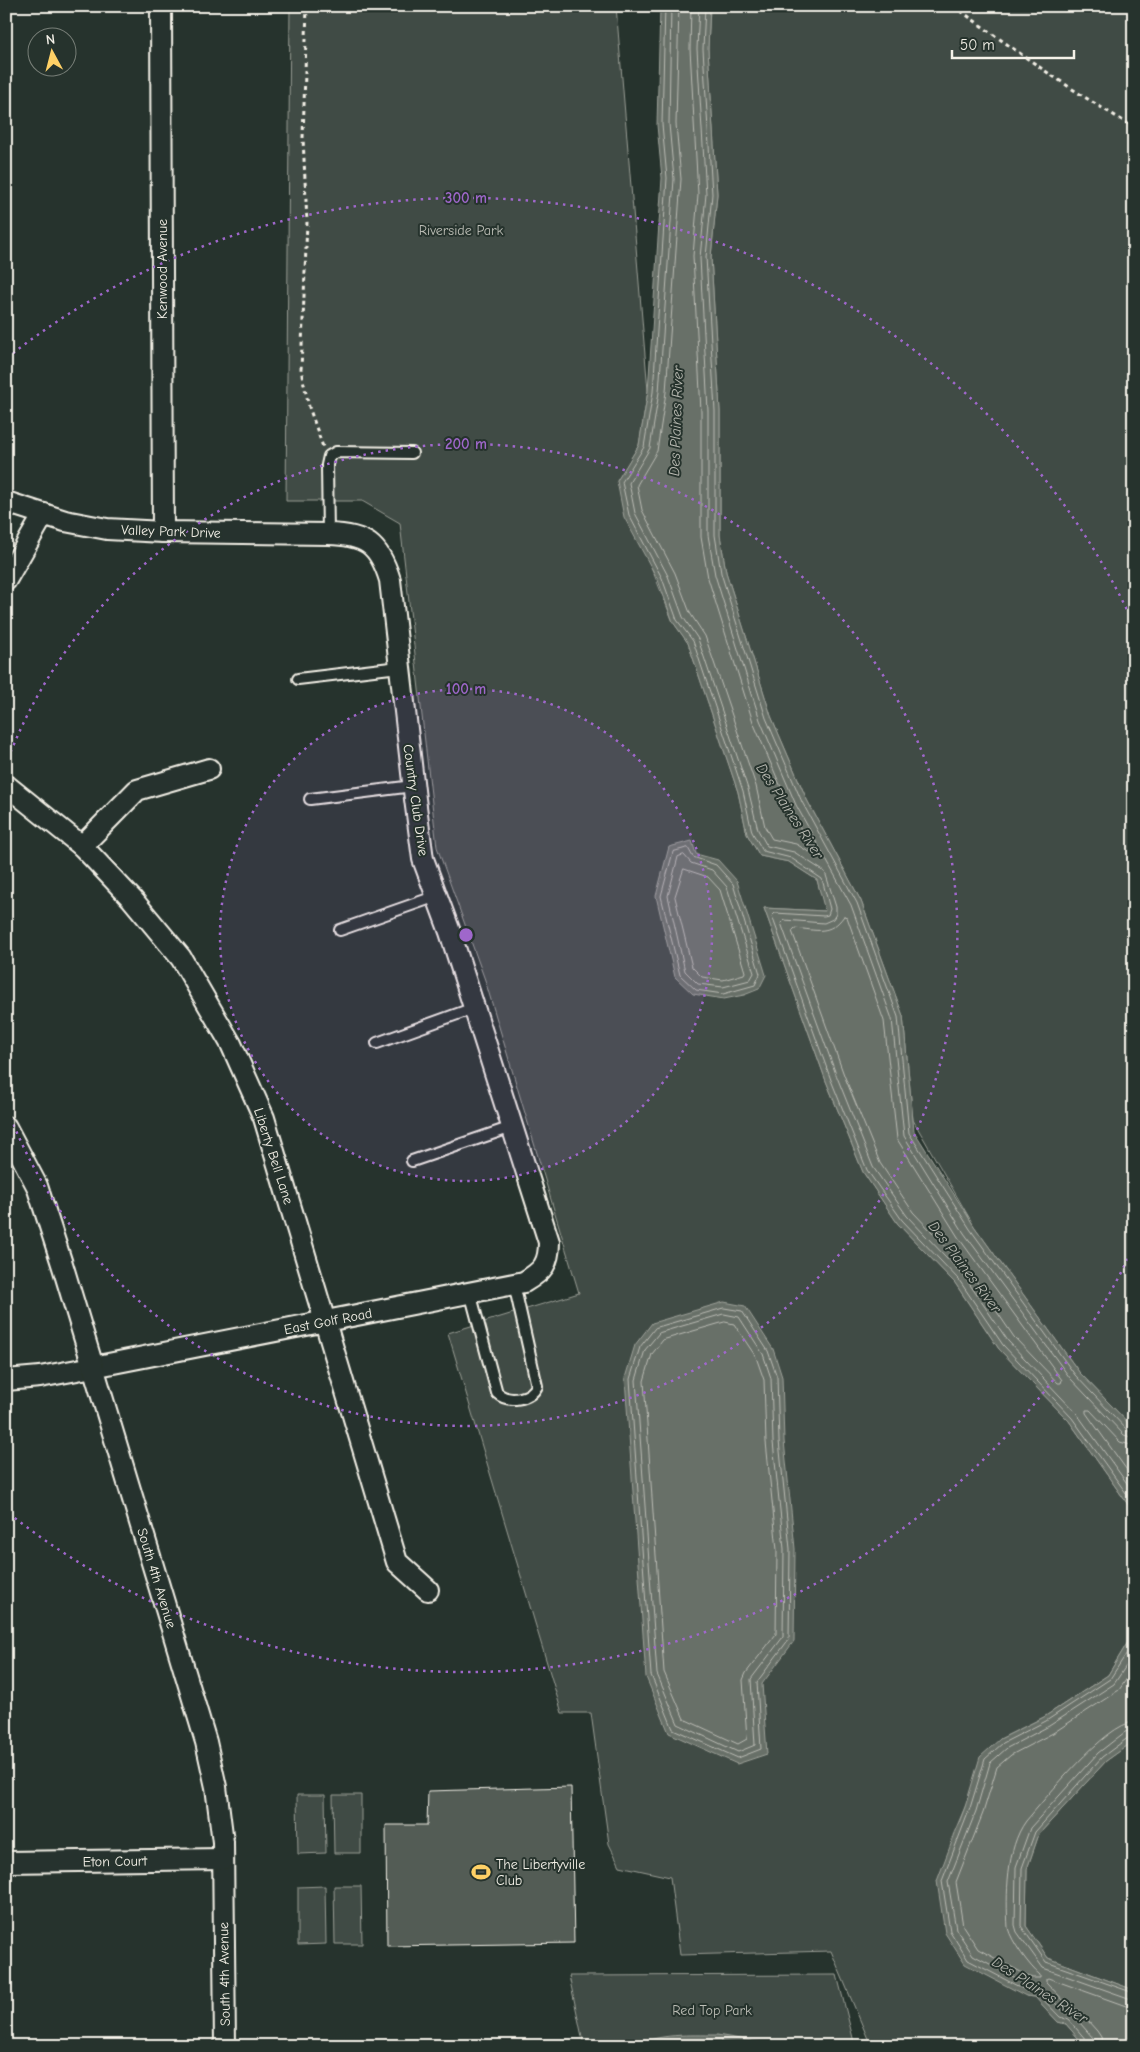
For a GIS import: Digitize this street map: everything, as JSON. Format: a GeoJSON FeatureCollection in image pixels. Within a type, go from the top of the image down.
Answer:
{"type":"FeatureCollection","features":[{"type":"Feature","properties":{"kind":"street","name":"Kenwood Avenue"},"geometry":{"type":"LineString","coordinates":[[161,6],[163,532]]}},
{"type":"Feature","properties":{"kind":"street","name":"Valley Park Drive"},"geometry":{"type":"LineString","coordinates":[[6,502],[65,521],[107,529],[163,532],[334,534]]}},
{"type":"Feature","properties":{"kind":"street"},"geometry":{"type":"LineString","coordinates":[[6,580],[44,514]]}},
{"type":"Feature","properties":{"kind":"street","name":"Country Club Drive"},"geometry":{"type":"LineString","coordinates":[[334,534],[353,536],[370,544],[383,558],[390,580],[413,786],[424,859],[526,1170]]}},
{"type":"Feature","properties":{"kind":"street"},"geometry":{"type":"LineString","coordinates":[[82,846],[137,790],[209,769]]}},
{"type":"Feature","properties":{"kind":"street","name":"Liberty Bell Lane"},"geometry":{"type":"LineString","coordinates":[[6,785],[82,846],[132,898],[181,958],[231,1044],[264,1118],[397,1562],[428,1590]]}},
{"type":"Feature","properties":{"kind":"street","name":"South 4th Avenue"},"geometry":{"type":"LineString","coordinates":[[6,1127],[37,1186],[206,1742],[216,1787],[223,1842],[224,2046]]}},
{"type":"Feature","properties":{"kind":"street","name":"East Golf Road"},"geometry":{"type":"LineString","coordinates":[[6,1380],[40,1377],[93,1367],[524,1282],[537,1274],[549,1256],[549,1242],[526,1170]]}},
{"type":"Feature","properties":{"kind":"street","name":"Eton Court"},"geometry":{"type":"LineString","coordinates":[[6,1862],[223,1860]]}},
{"type":"Feature","properties":{"kind":"lane"},"geometry":{"type":"LineString","coordinates":[[334,534],[329,456],[336,452],[412,453]]}},
{"type":"Feature","properties":{"kind":"lane"},"geometry":{"type":"LineString","coordinates":[[298,679],[400,667]]}},
{"type":"Feature","properties":{"kind":"lane"},"geometry":{"type":"LineString","coordinates":[[310,799],[413,786]]}},
{"type":"Feature","properties":{"kind":"lane"},"geometry":{"type":"LineString","coordinates":[[340,930],[437,896]]}},
{"type":"Feature","properties":{"kind":"lane"},"geometry":{"type":"LineString","coordinates":[[377,1043],[474,1008]]}},
{"type":"Feature","properties":{"kind":"lane"},"geometry":{"type":"LineString","coordinates":[[412,1161],[512,1127]]}},
{"type":"Feature","properties":{"kind":"lane"},"geometry":{"type":"LineString","coordinates":[[470,1292],[497,1393],[507,1399],[522,1398],[531,1394],[537,1386],[514,1284]]}},
{"type":"Feature","properties":{"kind":"path"},"geometry":{"type":"LineString","coordinates":[[307,6],[303,138],[307,222],[301,370],[308,406],[324,449],[329,456]]}},
{"type":"Feature","properties":{"kind":"path"},"geometry":{"type":"LineString","coordinates":[[954,6],[1110,114],[1134,127]]}},
{"type":"Feature","properties":{"kind":"green space","name":"Riverside Park"},"geometry":{"type":"Polygon","coordinates":[[[290,6],[616,6],[648,391],[639,445],[617,481],[673,622],[688,643],[738,792],[747,834],[760,856],[789,862],[817,880],[826,911],[764,908],[826,1081],[863,1172],[898,1224],[955,1283],[999,1349],[1069,1421],[1134,1513],[1134,1632],[1108,1675],[1044,1717],[1000,1739],[965,1807],[951,1840],[1026,1996],[1035,1997],[1058,2022],[1066,2024],[1085,2046],[871,2046],[831,1951],[680,1955],[670,1877],[620,1866],[609,1844],[591,1713],[562,1713],[448,1333],[579,1293],[485,980],[437,847],[400,523],[362,501],[286,501],[290,6]]]}},
{"type":"Feature","properties":{"kind":"green space"},"geometry":{"type":"Polygon","coordinates":[[[710,6],[1134,6],[1134,1429],[1079,1372],[974,1226],[913,1120],[903,1016],[861,901],[807,800],[771,716],[726,572],[720,535],[720,411],[711,257],[717,194],[708,49],[710,6]]]}},
{"type":"Feature","properties":{"kind":"green space"},"geometry":{"type":"Polygon","coordinates":[[[1134,1736],[1134,1990],[1048,1958],[1026,1926],[1027,1869],[1039,1834],[1106,1761],[1131,1743],[1134,1736]]]}},
{"type":"Feature","properties":{"kind":"green space"},"geometry":{"type":"Polygon","coordinates":[[[297,1795],[325,1795],[326,1853],[298,1854],[297,1795]]]}},
{"type":"Feature","properties":{"kind":"green space"},"geometry":{"type":"Polygon","coordinates":[[[333,1795],[361,1795],[361,1853],[334,1853],[333,1795]]]}},
{"type":"Feature","properties":{"kind":"green space"},"geometry":{"type":"Polygon","coordinates":[[[325,1886],[326,1944],[298,1945],[298,1887],[325,1886]]]}},
{"type":"Feature","properties":{"kind":"green space"},"geometry":{"type":"Polygon","coordinates":[[[334,1886],[361,1886],[362,1944],[335,1944],[334,1886]]]}},
{"type":"Feature","properties":{"kind":"green space","name":"Red Top Park"},"geometry":{"type":"Polygon","coordinates":[[[837,1975],[855,2046],[584,2046],[569,1976],[837,1975]]]}},
{"type":"Feature","properties":{"kind":"water","name":"Des Plaines River"},"geometry":{"type":"Polygon","coordinates":[[[660,6],[710,6],[708,49],[717,194],[711,257],[720,411],[720,535],[726,572],[771,716],[807,800],[861,901],[903,1016],[914,1131],[974,1226],[1079,1372],[1134,1429],[1134,1513],[1069,1421],[999,1349],[955,1283],[898,1224],[863,1172],[826,1081],[764,908],[825,911],[817,880],[789,862],[760,856],[747,834],[738,792],[688,643],[673,622],[658,580],[624,517],[617,481],[639,445],[648,391],[662,178],[657,125],[660,6]]]}},
{"type":"Feature","properties":{"kind":"water"},"geometry":{"type":"Polygon","coordinates":[[[692,841],[696,854],[718,860],[737,881],[766,975],[759,989],[744,995],[724,999],[693,994],[675,977],[656,896],[669,847],[692,841]]]}},
{"type":"Feature","properties":{"kind":"water"},"geometry":{"type":"Polygon","coordinates":[[[724,1302],[745,1306],[773,1349],[782,1377],[784,1441],[795,1549],[794,1641],[762,1684],[767,1754],[737,1764],[669,1733],[646,1677],[625,1378],[635,1345],[652,1323],[724,1302]]]}},
{"type":"Feature","properties":{"kind":"water","name":"Des Plaines River"},"geometry":{"type":"Polygon","coordinates":[[[1134,1632],[1134,1736],[1131,1743],[1106,1761],[1039,1834],[1027,1869],[1026,1926],[1048,1958],[1134,1990],[1134,2046],[1085,2046],[1066,2024],[1058,2022],[1035,1997],[1026,1996],[965,1964],[945,1933],[937,1881],[965,1807],[980,1757],[1000,1739],[1044,1717],[1108,1675],[1134,1632]]]}},
{"type":"Feature","properties":{"kind":"water"},"geometry":{"type":"Polygon","coordinates":[[[717,2035],[780,2046],[634,2046],[664,2037],[717,2035]]]}},
{"type":"Feature","properties":{"kind":"building"},"geometry":{"type":"Polygon","coordinates":[[[571,1787],[574,1943],[387,1946],[386,1825],[427,1825],[428,1791],[571,1787]]]}},
{"type":"Feature","properties":{"kind":"place","name":"The Libertyville Club"},"geometry":{"type":"Point","coordinates":[481,1872]}}]}
